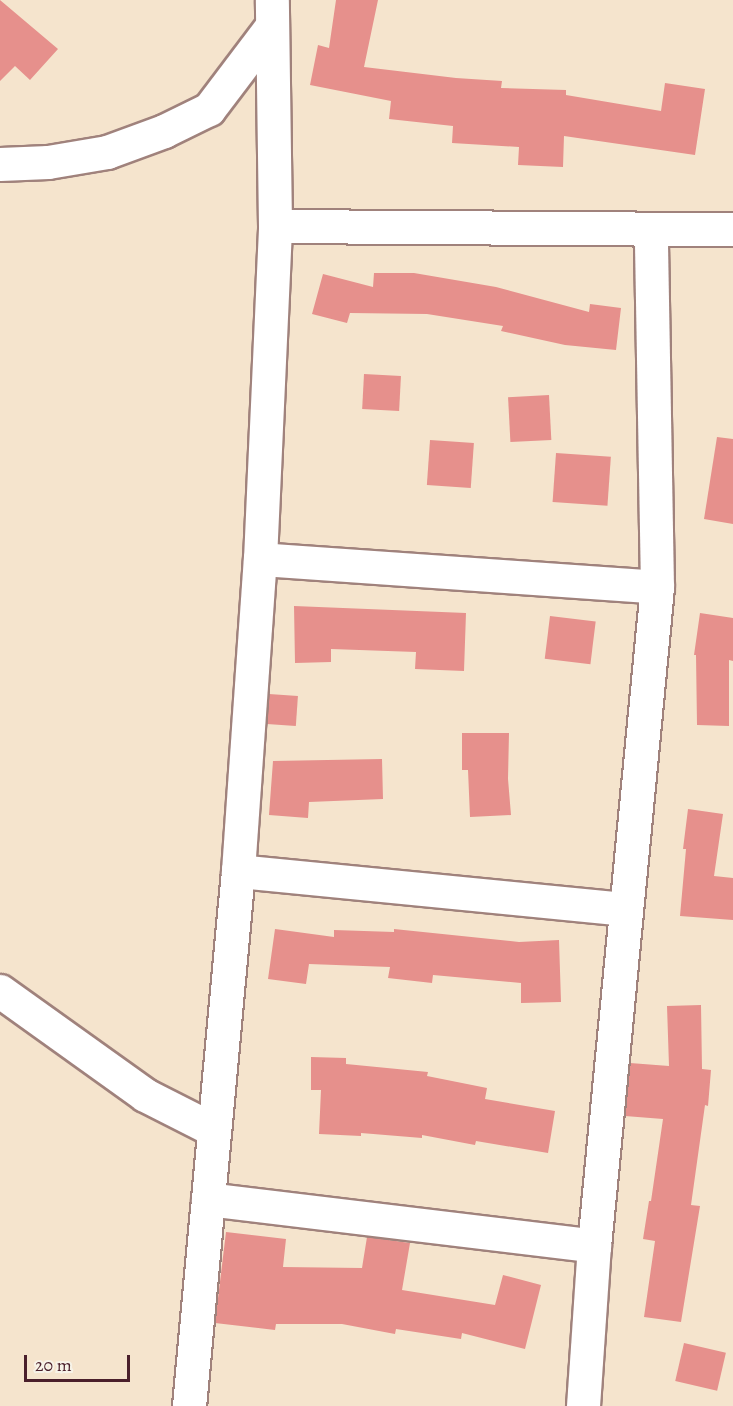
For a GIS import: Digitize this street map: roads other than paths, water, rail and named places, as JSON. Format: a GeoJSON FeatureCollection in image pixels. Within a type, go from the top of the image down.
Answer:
{"type":"FeatureCollection","features":[{"type":"Feature","properties":{"kind":"street"},"geometry":{"type":"LineString","coordinates":[[0,164],[48,162],[107,152],[164,131],[209,110],[271,13]]}},
{"type":"Feature","properties":{"kind":"street"},"geometry":{"type":"LineString","coordinates":[[189,1406],[238,871],[260,559],[275,226],[271,13]]}},
{"type":"Feature","properties":{"kind":"street"},"geometry":{"type":"LineString","coordinates":[[275,226],[651,230],[733,228]]}},
{"type":"Feature","properties":{"kind":"street"},"geometry":{"type":"LineString","coordinates":[[583,1406],[594,1246],[657,587],[651,230]]}},
{"type":"Feature","properties":{"kind":"street"},"geometry":{"type":"LineString","coordinates":[[260,559],[657,587]]}},
{"type":"Feature","properties":{"kind":"street"},"geometry":{"type":"LineString","coordinates":[[238,871],[625,909]]}},
{"type":"Feature","properties":{"kind":"street"},"geometry":{"type":"LineString","coordinates":[[0,991],[146,1095],[214,1130]]}},
{"type":"Feature","properties":{"kind":"street"},"geometry":{"type":"LineString","coordinates":[[208,1199],[594,1246]]}}]}
